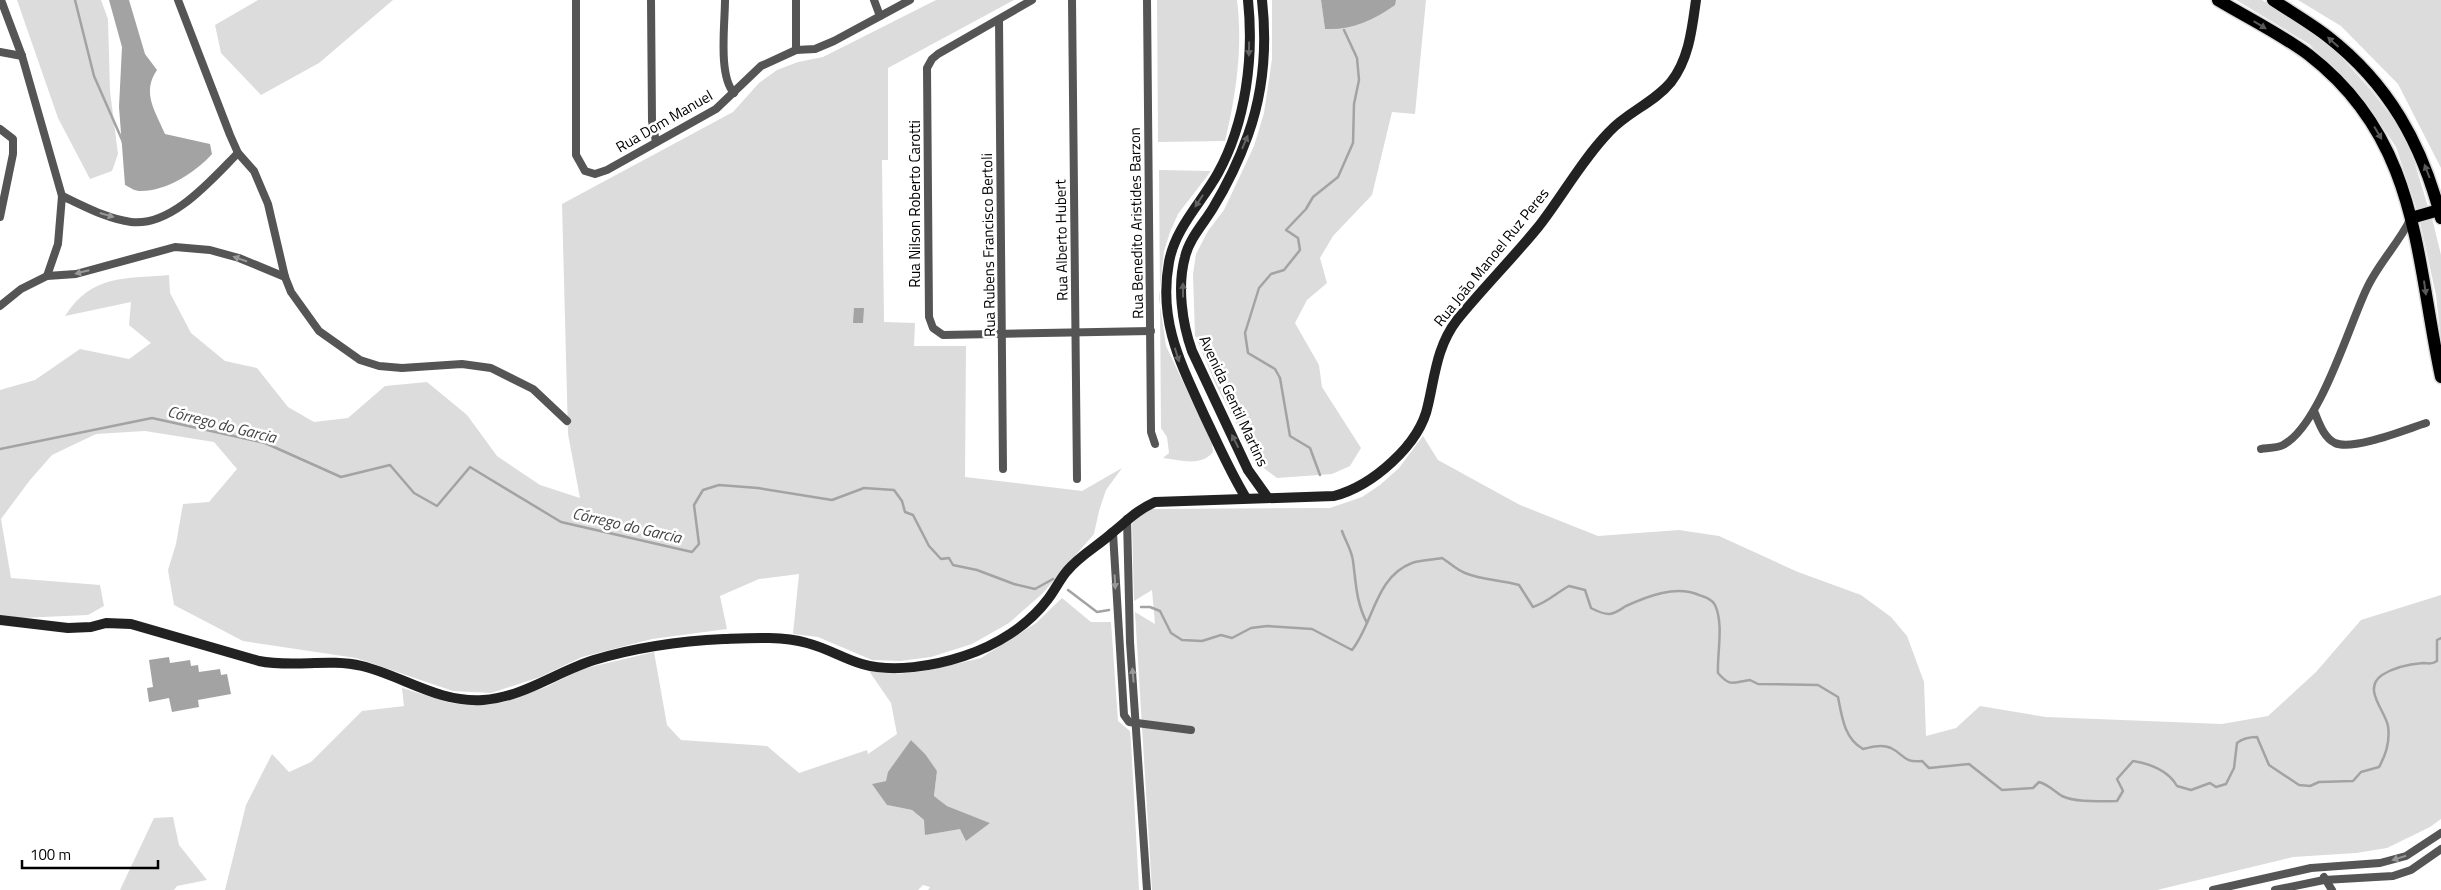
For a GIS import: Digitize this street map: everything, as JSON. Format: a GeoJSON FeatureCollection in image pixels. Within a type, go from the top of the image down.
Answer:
{"type":"FeatureCollection","features":[{"type":"Feature","properties":{"kind":"main road","name":"Avenida Gentil Martins"},"geometry":{"type":"LineString","coordinates":[[1246,498],[1232,475],[1179,362],[1169,325],[1167,295],[1169,261],[1177,238],[1218,172],[1234,135],[1245,93],[1249,56],[1248,0]]}},
{"type":"Feature","properties":{"kind":"main road","name":"Avenida Gentil Martins"},"geometry":{"type":"LineString","coordinates":[[1262,0],[1264,51],[1258,97],[1248,135],[1229,178],[1188,247],[1183,272],[1185,331],[1213,398],[1248,470],[1268,498]]}},
{"type":"Feature","properties":{"kind":"main road","name":"Rua João Manoel Ruz Peres"},"geometry":{"type":"LineString","coordinates":[[0,620],[68,628],[91,627],[106,623],[131,624],[259,661],[278,665],[323,663],[354,665],[424,691],[452,698],[482,700],[520,692],[592,661],[630,651],[723,639],[766,639],[805,642],[861,664],[883,668],[932,664],[964,656],[994,643],[1021,626],[1047,601],[1067,570],[1113,533],[1127,519],[1140,509],[1155,502],[1246,498],[1311,498],[1351,492],[1386,467],[1422,424],[1443,342],[1456,322],[1523,245],[1590,153],[1610,130],[1656,98],[1671,82],[1687,52],[1696,0]]}},
{"type":"Feature","properties":{"kind":"main road"},"geometry":{"type":"LineString","coordinates":[[2218,0],[2309,56],[2336,80],[2378,131],[2394,163],[2411,218],[2423,273],[2441,377]]}},
{"type":"Feature","properties":{"kind":"main road"},"geometry":{"type":"LineString","coordinates":[[2273,0],[2328,37],[2388,97],[2417,144],[2440,214],[2411,218]]}},
{"type":"Feature","properties":{"kind":"street"},"geometry":{"type":"LineString","coordinates":[[1,0],[22,56],[62,196],[58,244],[47,276]]}},
{"type":"Feature","properties":{"kind":"street"},"geometry":{"type":"LineString","coordinates":[[178,0],[238,153],[254,172],[268,204],[285,277],[291,292],[319,331],[360,360],[379,366],[402,368],[462,364],[491,368],[533,389],[568,421]]}},
{"type":"Feature","properties":{"kind":"street","name":"Rua Dom Manuel"},"geometry":{"type":"LineString","coordinates":[[576,0],[576,155],[586,171],[595,174],[607,170],[716,110],[761,66],[796,50],[815,49],[910,0]]}},
{"type":"Feature","properties":{"kind":"street"},"geometry":{"type":"LineString","coordinates":[[651,0],[652,121],[656,142]]}},
{"type":"Feature","properties":{"kind":"street"},"geometry":{"type":"LineString","coordinates":[[724,0],[725,69],[730,88],[734,93]]}},
{"type":"Feature","properties":{"kind":"street"},"geometry":{"type":"LineString","coordinates":[[796,0],[796,50]]}},
{"type":"Feature","properties":{"kind":"street"},"geometry":{"type":"LineString","coordinates":[[874,0],[880,16]]}},
{"type":"Feature","properties":{"kind":"street"},"geometry":{"type":"LineString","coordinates":[[999,20],[1032,0]]}},
{"type":"Feature","properties":{"kind":"street","name":"Rua Alberto Hubert"},"geometry":{"type":"LineString","coordinates":[[1072,0],[1077,479]]}},
{"type":"Feature","properties":{"kind":"street","name":"Rua Benedito Aristides Barzon"},"geometry":{"type":"LineString","coordinates":[[1147,0],[1151,432],[1155,444]]}},
{"type":"Feature","properties":{"kind":"street","name":"Rua Nilson Roberto Carotti"},"geometry":{"type":"LineString","coordinates":[[999,20],[938,54],[932,59],[927,68],[929,317],[934,328],[943,335],[1002,334]]}},
{"type":"Feature","properties":{"kind":"street","name":"Rua Rubens Francisco Bertoli"},"geometry":{"type":"LineString","coordinates":[[999,20],[1002,469]]}},
{"type":"Feature","properties":{"kind":"street"},"geometry":{"type":"LineString","coordinates":[[0,52],[22,56]]}},
{"type":"Feature","properties":{"kind":"street"},"geometry":{"type":"LineString","coordinates":[[0,129],[13,139],[13,154],[0,218]]}},
{"type":"Feature","properties":{"kind":"street"},"geometry":{"type":"LineString","coordinates":[[62,196],[100,214],[132,222],[159,218],[181,208],[238,153]]}},
{"type":"Feature","properties":{"kind":"street"},"geometry":{"type":"LineString","coordinates":[[2261,449],[2284,444],[2314,411],[2367,286],[2400,240],[2411,218]]}},
{"type":"Feature","properties":{"kind":"street"},"geometry":{"type":"LineString","coordinates":[[0,306],[21,289],[47,276],[76,274],[175,247],[210,250],[239,258],[285,277]]}},
{"type":"Feature","properties":{"kind":"street"},"geometry":{"type":"LineString","coordinates":[[1002,334],[1151,331]]}},
{"type":"Feature","properties":{"kind":"street"},"geometry":{"type":"LineString","coordinates":[[2314,411],[2323,432],[2335,443],[2350,445],[2426,423]]}},
{"type":"Feature","properties":{"kind":"street"},"geometry":{"type":"LineString","coordinates":[[1232,475],[1248,470]]}},
{"type":"Feature","properties":{"kind":"street"},"geometry":{"type":"LineString","coordinates":[[1127,519],[1130,642],[1146,890]]}},
{"type":"Feature","properties":{"kind":"street"},"geometry":{"type":"LineString","coordinates":[[1113,533],[1124,715],[1129,722],[1136,724],[1191,730]]}},
{"type":"Feature","properties":{"kind":"street"},"geometry":{"type":"LineString","coordinates":[[2212,890],[2311,868],[2380,863],[2406,856],[2441,833]]}},
{"type":"Feature","properties":{"kind":"street"},"geometry":{"type":"LineString","coordinates":[[2275,890],[2324,880],[2393,876],[2411,870],[2441,849]]}},
{"type":"Feature","properties":{"kind":"street"},"geometry":{"type":"LineString","coordinates":[[2324,868],[2324,880],[2332,890]]}},
{"type":"Feature","properties":{"kind":"shaded area"},"geometry":{"type":"Polygon","coordinates":[[[17,0],[101,0],[108,19],[110,91],[118,154],[112,171],[90,179],[58,118],[17,0]]]}},
{"type":"Feature","properties":{"kind":"shaded area"},"geometry":{"type":"Polygon","coordinates":[[[109,0],[129,0],[145,54],[157,70],[152,78],[150,95],[154,110],[165,134],[210,144],[212,154],[197,168],[179,180],[159,188],[139,191],[125,185],[119,107],[122,47],[109,0]]]}},
{"type":"Feature","properties":{"kind":"shaded area"},"geometry":{"type":"Polygon","coordinates":[[[258,0],[393,0],[319,63],[261,95],[221,53],[215,25],[258,0]]]}},
{"type":"Feature","properties":{"kind":"shaded area"},"geometry":{"type":"Polygon","coordinates":[[[936,0],[1014,0],[888,68],[888,160],[882,160],[884,322],[915,323],[914,346],[966,346],[965,477],[1082,491],[1122,468],[1106,490],[1094,534],[1042,594],[1009,623],[972,644],[931,657],[900,661],[872,660],[818,637],[793,634],[799,574],[759,579],[720,596],[727,629],[652,639],[582,657],[540,677],[491,693],[453,691],[356,658],[243,641],[174,605],[168,570],[176,544],[183,504],[209,502],[237,469],[214,442],[145,431],[96,434],[52,455],[30,480],[1,519],[11,578],[100,585],[104,606],[88,615],[21,618],[0,615],[0,390],[35,380],[80,349],[129,359],[151,343],[129,325],[131,302],[65,316],[75,302],[86,292],[110,281],[169,275],[170,293],[191,333],[225,361],[257,368],[288,407],[314,422],[348,418],[385,386],[427,382],[467,415],[497,456],[540,485],[580,498],[568,434],[562,204],[733,112],[759,83],[777,70],[798,62],[823,57],[936,0]]]}},
{"type":"Feature","properties":{"kind":"shaded area"},"geometry":{"type":"Polygon","coordinates":[[[1157,0],[1237,0],[1239,53],[1225,141],[1158,142],[1157,0]]]}},
{"type":"Feature","properties":{"kind":"shaded area"},"geometry":{"type":"Polygon","coordinates":[[[1272,0],[1321,0],[1325,29],[1394,5],[1396,0],[1426,0],[1415,114],[1392,112],[1372,195],[1333,236],[1320,258],[1327,283],[1307,300],[1295,323],[1319,365],[1322,387],[1361,448],[1350,466],[1332,474],[1277,478],[1257,463],[1216,385],[1195,335],[1193,274],[1196,254],[1208,231],[1224,210],[1254,146],[1264,113],[1272,59],[1272,0]]]}},
{"type":"Feature","properties":{"kind":"shaded area"},"geometry":{"type":"Polygon","coordinates":[[[1321,0],[1396,0],[1395,5],[1378,16],[1361,23],[1344,28],[1325,29],[1321,0]]]}},
{"type":"Feature","properties":{"kind":"shaded area"},"geometry":{"type":"Polygon","coordinates":[[[2236,0],[2262,0],[2306,27],[2333,48],[2372,91],[2397,124],[2413,157],[2428,207],[2417,210],[2396,147],[2367,104],[2309,44],[2236,0]]]}},
{"type":"Feature","properties":{"kind":"shaded area"},"geometry":{"type":"Polygon","coordinates":[[[2298,0],[2441,0],[2441,168],[2398,84],[2341,26],[2298,0]]]}},
{"type":"Feature","properties":{"kind":"shaded area"},"geometry":{"type":"Polygon","coordinates":[[[1159,170],[1211,171],[1178,214],[1170,232],[1164,251],[1160,289],[1159,170]]]}},
{"type":"Feature","properties":{"kind":"shaded area"},"geometry":{"type":"Polygon","coordinates":[[[2432,218],[2441,255],[2441,341],[2436,295],[2420,222],[2432,218]]]}},
{"type":"Feature","properties":{"kind":"shaded area"},"geometry":{"type":"Polygon","coordinates":[[[1160,305],[1166,346],[1212,443],[1213,452],[1203,460],[1183,461],[1163,458],[1169,453],[1167,437],[1161,428],[1160,305]]]}},
{"type":"Feature","properties":{"kind":"shaded area"},"geometry":{"type":"Polygon","coordinates":[[[854,308],[864,308],[863,323],[853,323],[854,308]]]}},
{"type":"Feature","properties":{"kind":"shaded area"},"geometry":{"type":"Polygon","coordinates":[[[1423,436],[1438,460],[1520,505],[1598,536],[1679,530],[1719,536],[1798,572],[1861,595],[1891,617],[1907,636],[1924,682],[1926,736],[1956,728],[1980,706],[2046,717],[2222,724],[2268,716],[2316,672],[2361,620],[2441,595],[2441,819],[2430,827],[2387,848],[2356,853],[2293,857],[2157,890],[1152,890],[1135,612],[1155,624],[1152,590],[1134,601],[1132,524],[1141,514],[1152,509],[1330,508],[1362,497],[1380,485],[1399,468],[1423,436]]]}},
{"type":"Feature","properties":{"kind":"shaded area"},"geometry":{"type":"Polygon","coordinates":[[[1062,598],[1091,622],[1111,622],[1118,721],[1130,731],[1139,890],[928,890],[930,887],[923,885],[918,890],[225,890],[246,805],[272,754],[289,772],[311,762],[362,711],[404,706],[402,688],[451,703],[473,705],[504,702],[546,687],[582,669],[654,652],[667,725],[681,740],[767,746],[799,773],[867,750],[868,754],[897,734],[891,703],[869,671],[896,674],[925,671],[981,658],[1036,623],[1062,598]],[[911,740],[886,781],[873,784],[887,805],[912,810],[924,820],[990,823],[947,806],[934,796],[937,771],[911,740]]]}},
{"type":"Feature","properties":{"kind":"shaded area"},"geometry":{"type":"Polygon","coordinates":[[[169,657],[170,663],[190,660],[191,666],[198,665],[199,672],[220,669],[221,675],[227,674],[231,694],[198,700],[199,707],[172,712],[169,698],[149,702],[147,688],[153,687],[149,660],[169,657]]]}},
{"type":"Feature","properties":{"kind":"shaded area"},"geometry":{"type":"Polygon","coordinates":[[[911,740],[925,754],[937,771],[934,796],[947,806],[990,823],[966,841],[960,829],[925,835],[924,820],[912,810],[887,805],[872,784],[886,781],[888,772],[911,740]]]}},
{"type":"Feature","properties":{"kind":"shaded area"},"geometry":{"type":"Polygon","coordinates":[[[173,817],[179,845],[207,880],[177,886],[174,890],[120,890],[154,818],[173,817]]]}},
{"type":"Feature","properties":{"kind":"waterway"},"geometry":{"type":"LineString","coordinates":[[75,0],[94,76],[123,142]]}},
{"type":"Feature","properties":{"kind":"waterway"},"geometry":{"type":"LineString","coordinates":[[1320,475],[1310,448],[1290,436],[1280,378],[1275,369],[1248,353],[1245,333],[1259,288],[1271,274],[1284,270],[1300,250],[1298,238],[1286,230],[1306,209],[1313,197],[1338,177],[1353,143],[1354,104],[1359,80],[1357,58],[1344,30]]}},
{"type":"Feature","properties":{"kind":"waterway","name":"Córrego do Garcia"},"geometry":{"type":"LineString","coordinates":[[0,449],[152,418],[265,443],[341,477],[390,465],[414,493],[437,506],[470,467],[561,522],[692,552],[699,544],[694,505],[703,490],[719,485],[758,488],[832,500],[864,488],[894,490],[902,501],[905,512],[913,515],[929,546],[941,559],[949,558],[953,565],[977,570],[1014,584],[1035,589],[1053,579]]}},
{"type":"Feature","properties":{"kind":"waterway"},"geometry":{"type":"LineString","coordinates":[[1342,531],[1350,549],[1359,600],[1367,623]]}},
{"type":"Feature","properties":{"kind":"waterway","name":"Córrego do Garcia"},"geometry":{"type":"LineString","coordinates":[[1141,607],[1150,607],[1160,611],[1171,633],[1182,640],[1202,641],[1221,635],[1232,638],[1251,628],[1267,626],[1312,629],[1352,650],[1365,627],[1376,601],[1390,579],[1400,570],[1419,561],[1442,558],[1465,573],[1485,579],[1519,585],[1533,607],[1543,603],[1569,586],[1585,590],[1591,608],[1609,614],[1653,595],[1672,591],[1690,592],[1708,598],[1715,605],[1720,630],[1718,673],[1726,681],[1732,683],[1750,680],[1758,684],[1818,685],[1838,697],[1848,733],[1863,749],[1877,746],[1888,747],[1908,760],[1922,761],[1929,768],[1969,764],[2002,790],[2033,788],[2039,782],[2049,786],[2062,796],[2075,800],[2089,801],[2117,801],[2123,791],[2117,779],[2133,761],[2158,769],[2169,776],[2177,786],[2191,790],[2210,783],[2216,787],[2226,784],[2234,768],[2237,743],[2251,737],[2257,737],[2269,765],[2299,785],[2310,786],[2319,782],[2353,781],[2361,772],[2379,767],[2387,747],[2388,726],[2374,693],[2376,681],[2382,675],[2396,668],[2437,661],[2437,640],[2441,638]]}},
{"type":"Feature","properties":{"kind":"waterway","name":"Córrego do Garcia"},"geometry":{"type":"LineString","coordinates":[[1068,590],[1097,612],[1109,610]]}}]}
